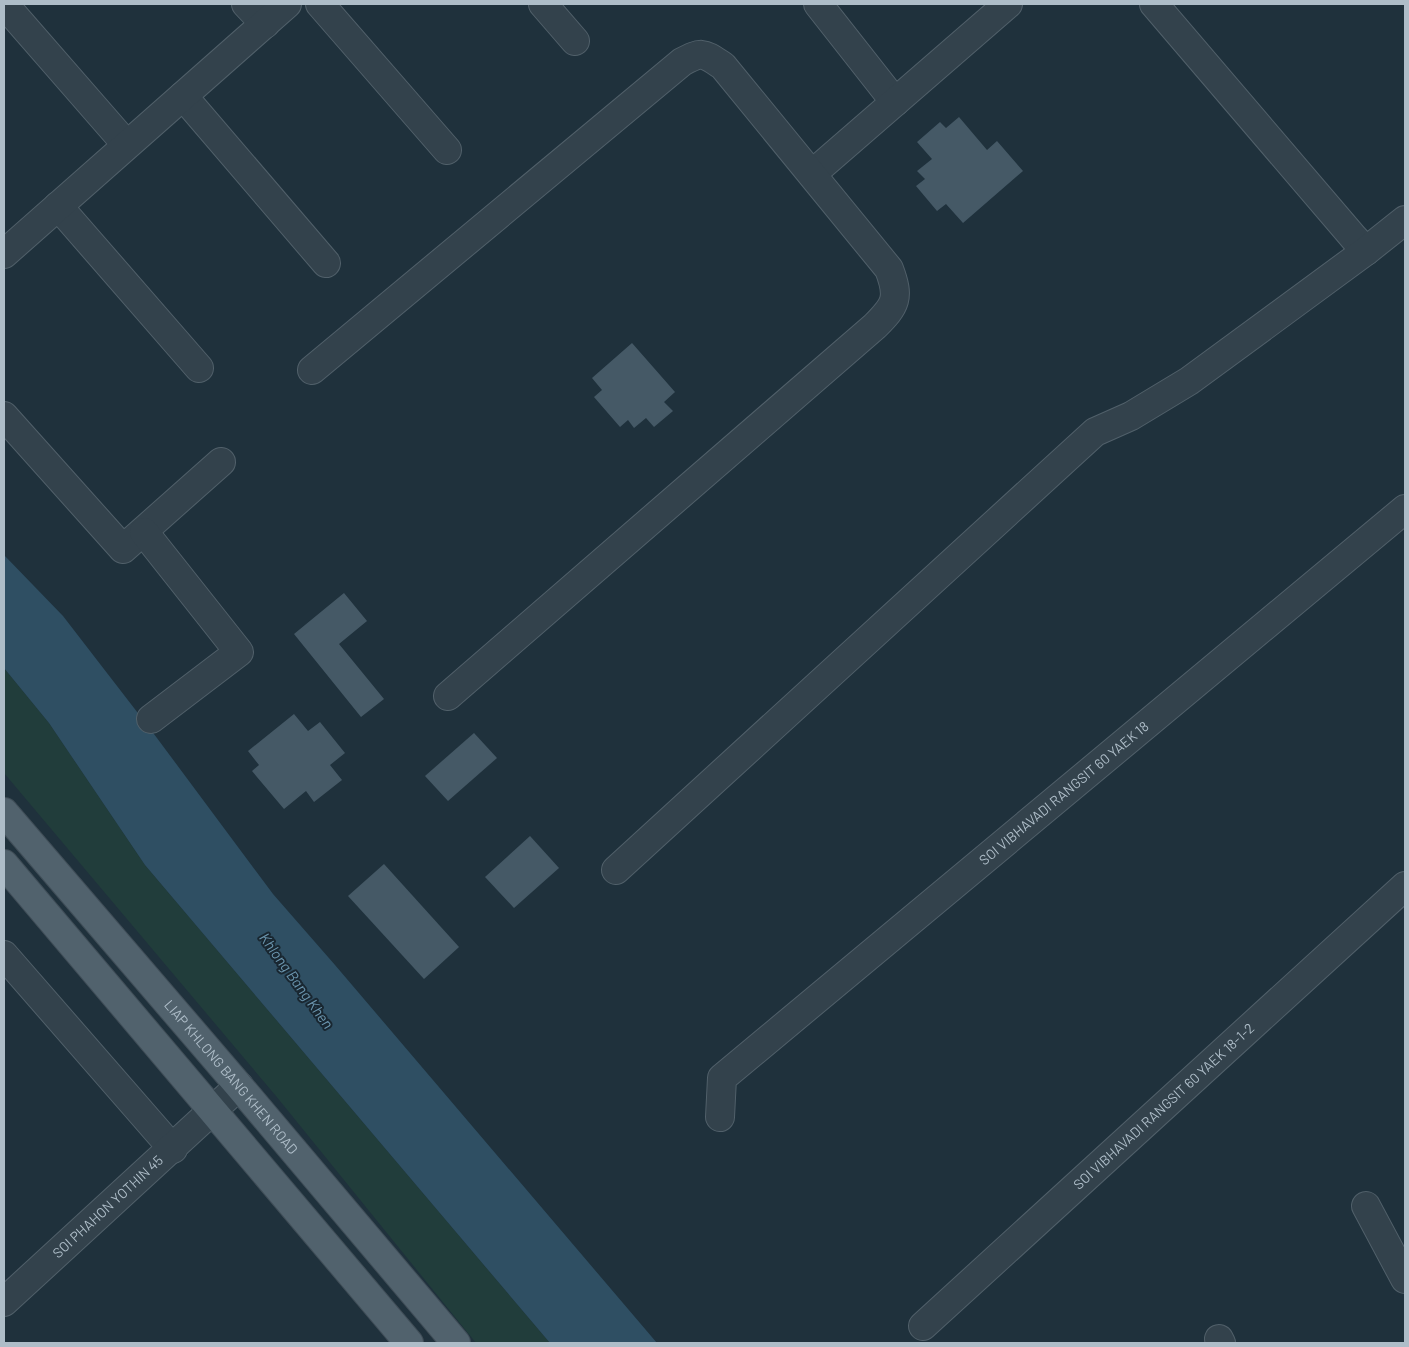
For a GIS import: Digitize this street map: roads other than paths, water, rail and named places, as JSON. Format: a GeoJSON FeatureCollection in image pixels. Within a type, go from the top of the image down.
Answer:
{"type":"FeatureCollection","features":[{"type":"Feature","properties":{"kind":"main road","name":"LIAP KHLONG BANG KHEN ROAD"},"geometry":{"type":"LineString","coordinates":[[4,812],[456,1343]]}},
{"type":"Feature","properties":{"kind":"main road"},"geometry":{"type":"LineString","coordinates":[[4,864],[409,1343]]}},
{"type":"Feature","properties":{"kind":"street"},"geometry":{"type":"LineString","coordinates":[[4,4],[126,144]]}},
{"type":"Feature","properties":{"kind":"street"},"geometry":{"type":"LineString","coordinates":[[246,4],[264,24]]}},
{"type":"Feature","properties":{"kind":"street"},"geometry":{"type":"LineString","coordinates":[[4,254],[126,144],[287,4]]}},
{"type":"Feature","properties":{"kind":"street"},"geometry":{"type":"LineString","coordinates":[[320,4],[447,150]]}},
{"type":"Feature","properties":{"kind":"street"},"geometry":{"type":"LineString","coordinates":[[543,4],[575,41]]}},
{"type":"Feature","properties":{"kind":"street"},"geometry":{"type":"LineString","coordinates":[[818,4],[895,102]]}},
{"type":"Feature","properties":{"kind":"street"},"geometry":{"type":"LineString","coordinates":[[812,174],[1008,4]]}},
{"type":"Feature","properties":{"kind":"street"},"geometry":{"type":"LineString","coordinates":[[1154,4],[1366,251]]}},
{"type":"Feature","properties":{"kind":"street"},"geometry":{"type":"LineString","coordinates":[[312,370],[682,62],[695,55],[706,54],[723,66],[889,269],[896,286],[896,299],[888,314],[448,696]]}},
{"type":"Feature","properties":{"kind":"street"},"geometry":{"type":"LineString","coordinates":[[183,96],[326,263]]}},
{"type":"Feature","properties":{"kind":"street"},"geometry":{"type":"LineString","coordinates":[[58,206],[199,368]]}},
{"type":"Feature","properties":{"kind":"street"},"geometry":{"type":"LineString","coordinates":[[616,870],[1095,432],[1131,416],[1188,381],[1366,251],[1405,220]]}},
{"type":"Feature","properties":{"kind":"street"},"geometry":{"type":"LineString","coordinates":[[4,416],[123,549],[221,462]]}},
{"type":"Feature","properties":{"kind":"street","name":"SOI VIBHAVADI RANGSIT 60 YAEK 18"},"geometry":{"type":"LineString","coordinates":[[720,1117],[722,1078],[1405,509]]}},
{"type":"Feature","properties":{"kind":"street"},"geometry":{"type":"LineString","coordinates":[[144,532],[239,652],[151,719]]}},
{"type":"Feature","properties":{"kind":"street","name":"SOI VIBHAVADI RANGSIT 60 YAEK 18-1-2"},"geometry":{"type":"LineString","coordinates":[[923,1326],[1405,886]]}},
{"type":"Feature","properties":{"kind":"street"},"geometry":{"type":"LineString","coordinates":[[4,955],[172,1148]]}},
{"type":"Feature","properties":{"kind":"street","name":"SOI PHAHON YOTHIN 45"},"geometry":{"type":"LineString","coordinates":[[4,1302],[239,1086]]}},
{"type":"Feature","properties":{"kind":"street"},"geometry":{"type":"LineString","coordinates":[[1366,1206],[1405,1279]]}},
{"type":"Feature","properties":{"kind":"water","name":"Khlong Bang Khen"},"geometry":{"type":"Polygon","coordinates":[[[4,555],[63,616],[151,730],[273,894],[657,1343],[550,1343],[145,865],[49,723],[4,668],[4,555]]]}}]}
